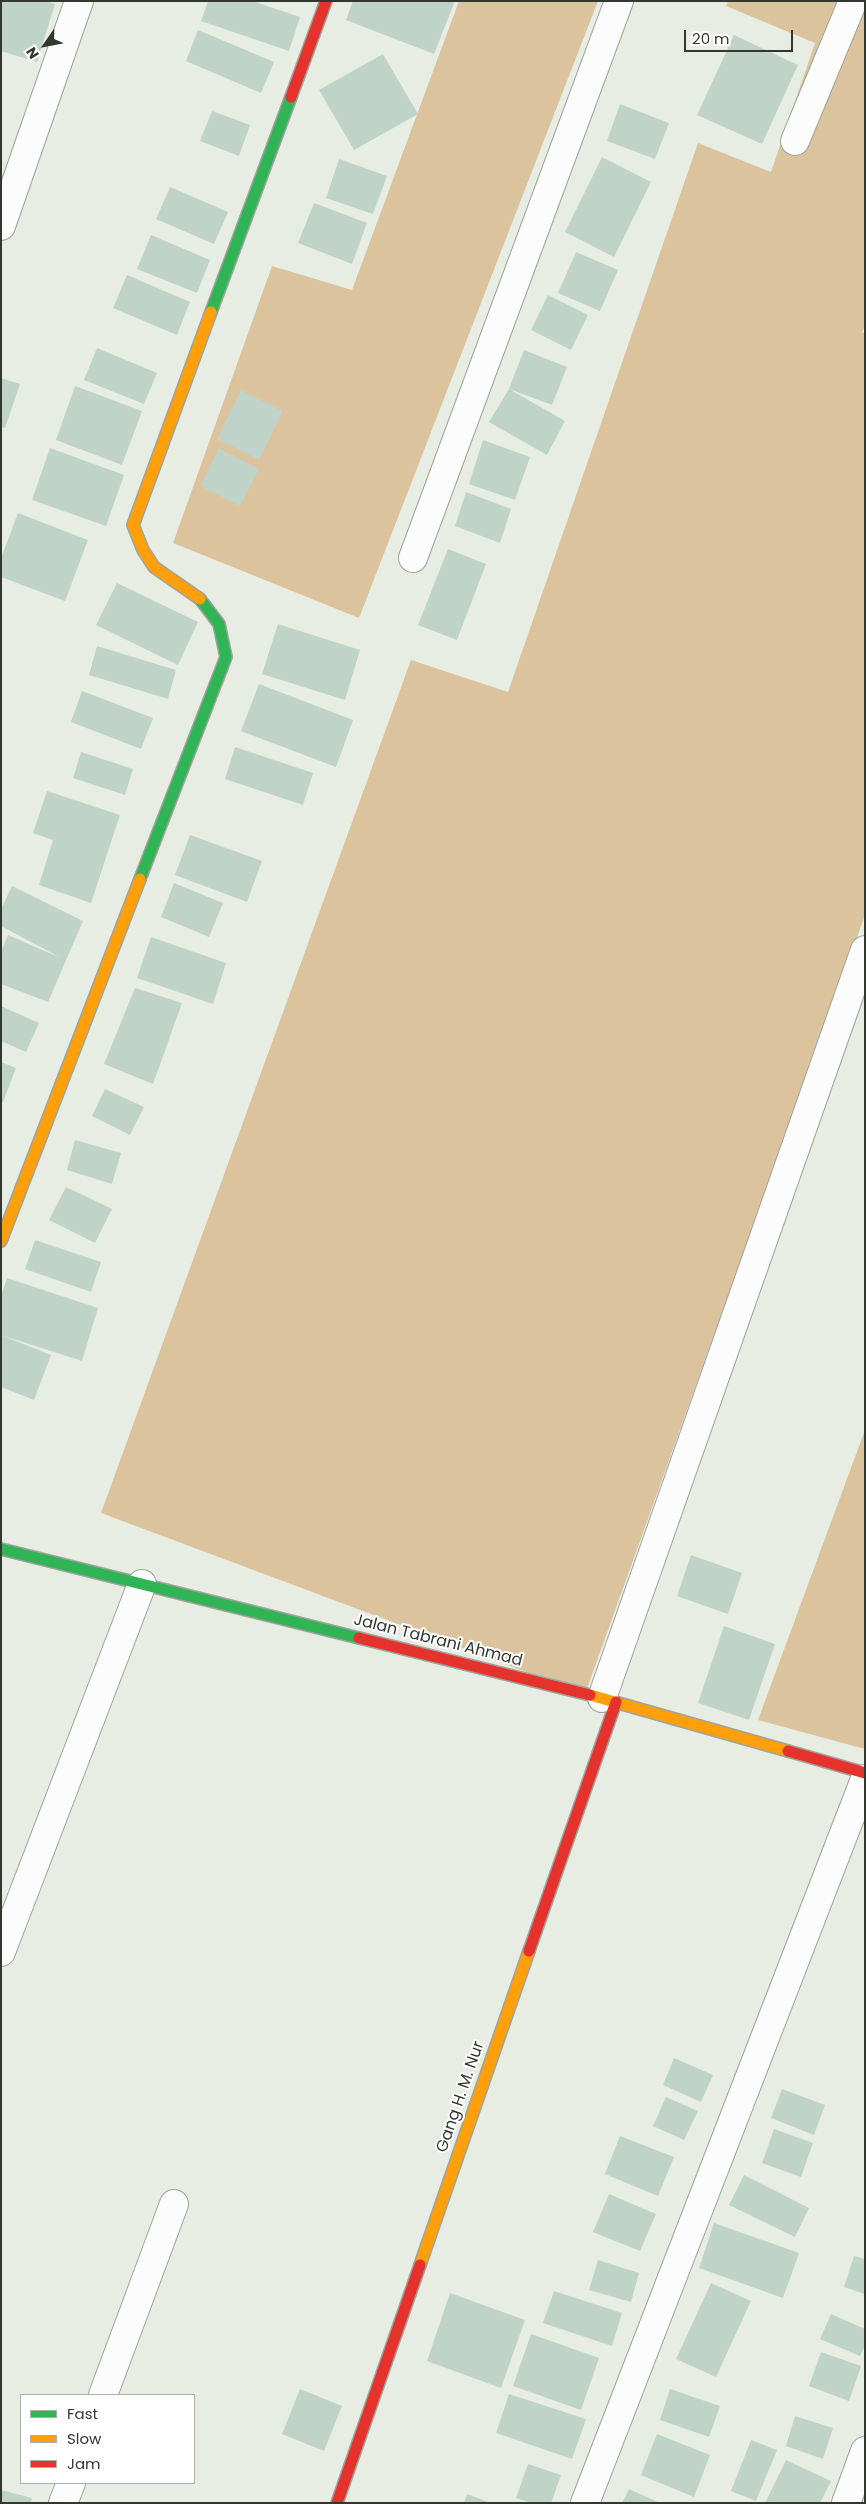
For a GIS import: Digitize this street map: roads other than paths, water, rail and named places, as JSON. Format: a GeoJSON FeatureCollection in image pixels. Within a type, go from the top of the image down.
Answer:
{"type":"FeatureCollection","features":[{"type":"Feature","properties":{"kind":"street"},"geometry":{"type":"LineString","coordinates":[[1,226],[79,1]]}},
{"type":"Feature","properties":{"kind":"street"},"geometry":{"type":"LineString","coordinates":[[1,1241],[226,657],[226,640],[215,613],[183,586],[159,572],[143,552],[133,525],[326,1]]}},
{"type":"Feature","properties":{"kind":"street"},"geometry":{"type":"LineString","coordinates":[[413,558],[619,1]]}},
{"type":"Feature","properties":{"kind":"street"},"geometry":{"type":"LineString","coordinates":[[795,141],[853,1]]}},
{"type":"Feature","properties":{"kind":"street"},"geometry":{"type":"LineString","coordinates":[[609,1700],[865,950]]}},
{"type":"Feature","properties":{"kind":"street","name":"Jalan Tabrani Ahmad"},"geometry":{"type":"LineString","coordinates":[[1,1549],[609,1700],[865,1774]]}},
{"type":"Feature","properties":{"kind":"street"},"geometry":{"type":"LineString","coordinates":[[1,1952],[142,1584]]}},
{"type":"Feature","properties":{"kind":"street","name":"Gang H. M. Nur"},"geometry":{"type":"LineString","coordinates":[[337,2503],[609,1700]]}},
{"type":"Feature","properties":{"kind":"street"},"geometry":{"type":"LineString","coordinates":[[586,2503],[865,1779]]}},
{"type":"Feature","properties":{"kind":"street"},"geometry":{"type":"LineString","coordinates":[[103,2394],[174,2204]]}},
{"type":"Feature","properties":{"kind":"street"},"geometry":{"type":"LineString","coordinates":[[846,2503],[865,2451]]}},
{"type":"Feature","properties":{"kind":"street"},"geometry":{"type":"LineString","coordinates":[[63,2503],[70,2484]]}}]}
